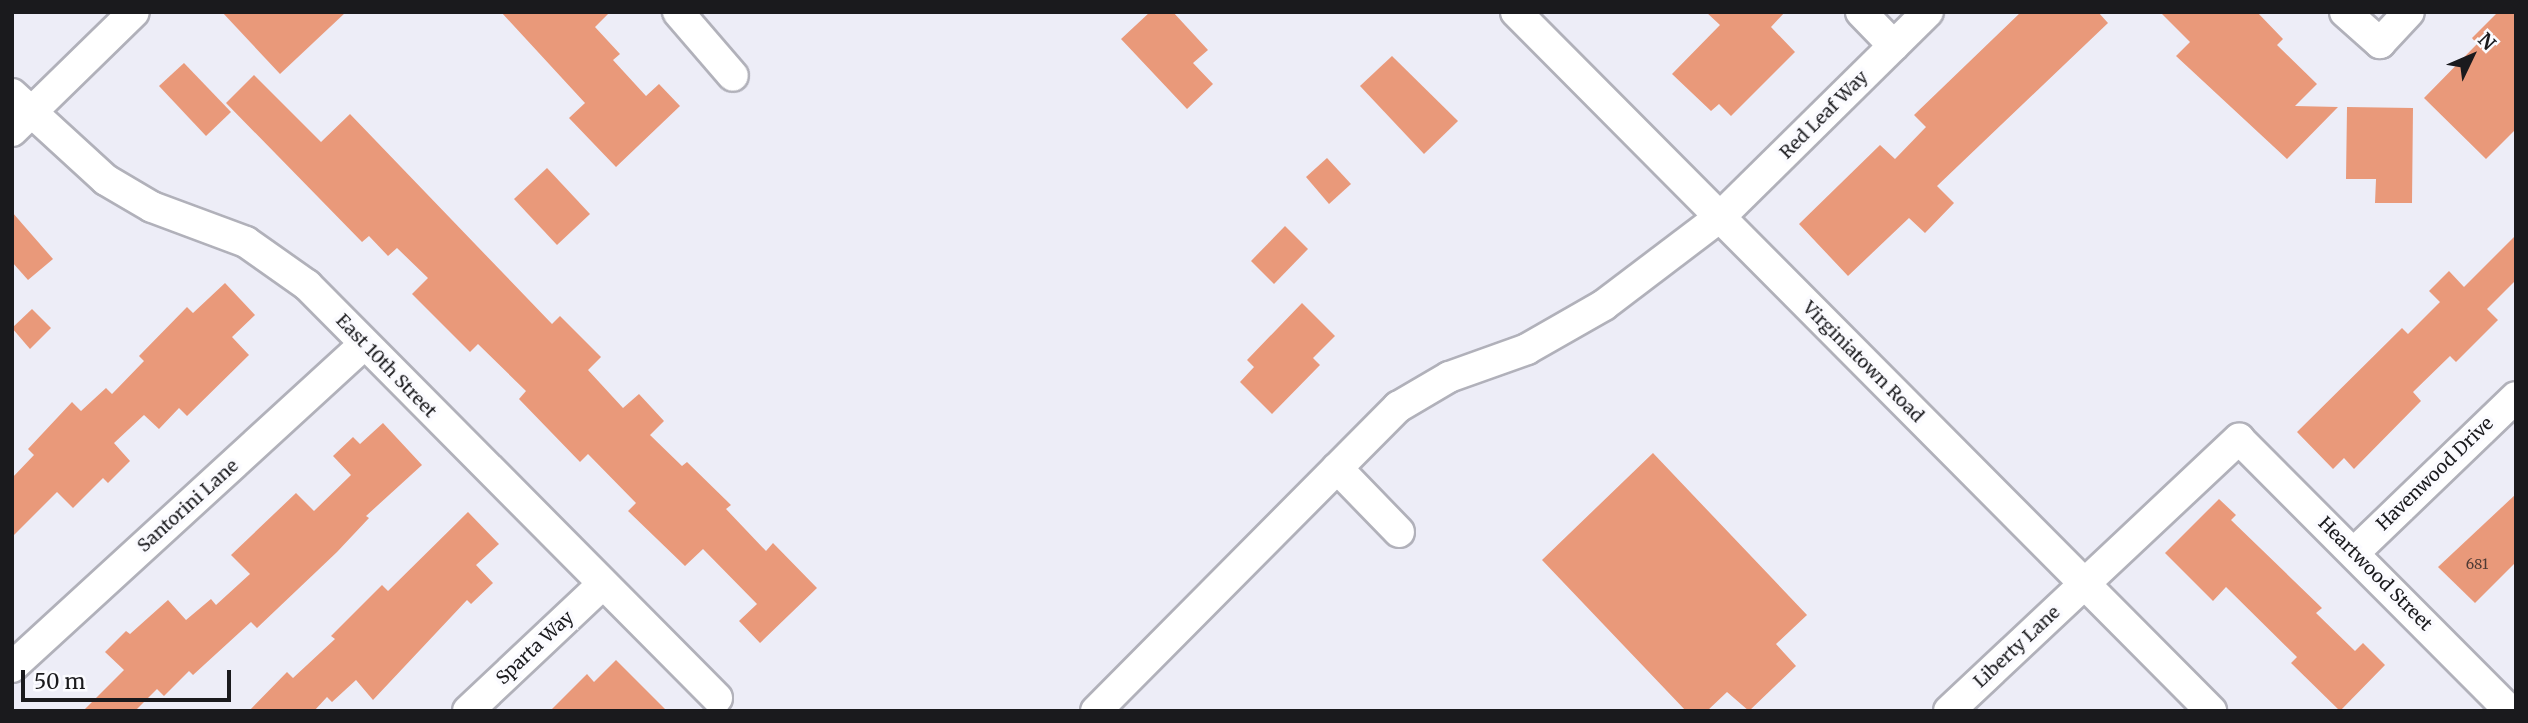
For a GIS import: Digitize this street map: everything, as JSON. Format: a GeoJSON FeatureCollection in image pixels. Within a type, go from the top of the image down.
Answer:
{"type":"FeatureCollection","features":[{"type":"Feature","properties":{"kind":"street"},"geometry":{"type":"LineString","coordinates":[[19,112],[134,12]]}},
{"type":"Feature","properties":{"kind":"street"},"geometry":{"type":"LineString","coordinates":[[678,12],[733,76]]}},
{"type":"Feature","properties":{"kind":"street","name":"Virginiatown Road"},"geometry":{"type":"LineString","coordinates":[[1516,12],[2211,711]]}},
{"type":"Feature","properties":{"kind":"street"},"geometry":{"type":"LineString","coordinates":[[1861,12],[1894,46]]}},
{"type":"Feature","properties":{"kind":"street","name":"Red Leaf Way"},"geometry":{"type":"LineString","coordinates":[[1096,711],[1398,407],[1448,377],[1527,349],[1604,304],[1720,217],[1928,12]]}},
{"type":"Feature","properties":{"kind":"street"},"geometry":{"type":"LineString","coordinates":[[2345,12],[2380,43],[2409,12]]}},
{"type":"Feature","properties":{"kind":"street","name":"East 10th Street"},"geometry":{"type":"LineString","coordinates":[[19,112],[106,180],[152,207],[246,242],[307,285],[717,698]]}},
{"type":"Feature","properties":{"kind":"street","name":"Santorini Lane"},"geometry":{"type":"LineString","coordinates":[[12,667],[364,345]]}},
{"type":"Feature","properties":{"kind":"street","name":"Havenwood Drive"},"geometry":{"type":"LineString","coordinates":[[2355,552],[2516,397]]}},
{"type":"Feature","properties":{"kind":"street","name":"Liberty Lane"},"geometry":{"type":"LineString","coordinates":[[1949,711],[2239,439]]}},
{"type":"Feature","properties":{"kind":"street","name":"Heartwood Street"},"geometry":{"type":"LineString","coordinates":[[2239,439],[2355,552],[2510,711]]}},
{"type":"Feature","properties":{"kind":"street"},"geometry":{"type":"LineString","coordinates":[[1337,468],[1399,532]]}},
{"type":"Feature","properties":{"kind":"street","name":"Sparta Way"},"geometry":{"type":"LineString","coordinates":[[468,711],[603,584]]}},
{"type":"Feature","properties":{"kind":"building"},"geometry":{"type":"Polygon","coordinates":[[[222,12],[346,12],[280,74],[222,12]]]}},
{"type":"Feature","properties":{"kind":"building"},"geometry":{"type":"Polygon","coordinates":[[[501,12],[610,12],[595,27],[620,54],[613,60],[646,96],[659,84],[680,106],[616,167],[569,118],[585,103],[501,12]]]}},
{"type":"Feature","properties":{"kind":"building"},"geometry":{"type":"Polygon","coordinates":[[[1150,12],[1173,12],[1208,50],[1193,63],[1213,84],[1187,109],[1121,39],[1150,12]]]}},
{"type":"Feature","properties":{"kind":"building"},"geometry":{"type":"Polygon","coordinates":[[[1706,12],[1785,12],[1771,27],[1795,52],[1731,116],[1719,104],[1711,111],[1672,74],[1720,25],[1706,12]]]}},
{"type":"Feature","properties":{"kind":"building"},"geometry":{"type":"Polygon","coordinates":[[[2021,12],[2098,12],[2108,23],[1937,186],[1954,203],[1925,233],[1909,218],[1848,276],[1799,224],[1880,145],[1895,159],[1926,127],[1914,115],[2021,12]]]}},
{"type":"Feature","properties":{"kind":"building"},"geometry":{"type":"Polygon","coordinates":[[[2160,12],[2257,12],[2283,39],[2277,45],[2317,84],[2295,106],[2338,107],[2287,159],[2176,56],[2190,42],[2160,12]]]}},
{"type":"Feature","properties":{"kind":"building"},"geometry":{"type":"Polygon","coordinates":[[[2498,12],[2516,12],[2516,129],[2486,159],[2424,98],[2477,44],[2472,38],[2498,12]]]}},
{"type":"Feature","properties":{"kind":"building"},"geometry":{"type":"Polygon","coordinates":[[[1392,56],[1458,121],[1424,154],[1360,86],[1392,56]]]}},
{"type":"Feature","properties":{"kind":"building"},"geometry":{"type":"Polygon","coordinates":[[[184,63],[231,112],[206,136],[159,86],[184,63]]]}},
{"type":"Feature","properties":{"kind":"building"},"geometry":{"type":"Polygon","coordinates":[[[254,75],[321,142],[350,114],[552,324],[560,316],[601,357],[588,370],[623,408],[639,394],[664,421],[650,435],[682,466],[687,462],[731,505],[726,509],[766,551],[773,543],[817,588],[760,643],[739,621],[757,604],[703,549],[685,566],[628,511],[636,503],[588,454],[580,462],[519,399],[526,391],[478,344],[470,352],[412,294],[428,278],[397,248],[388,256],[369,236],[362,242],[226,103],[254,75]]]}},
{"type":"Feature","properties":{"kind":"building"},"geometry":{"type":"Polygon","coordinates":[[[2347,107],[2413,108],[2412,203],[2375,203],[2376,179],[2346,179],[2347,107]]]}},
{"type":"Feature","properties":{"kind":"building"},"geometry":{"type":"Polygon","coordinates":[[[1327,158],[1351,184],[1329,204],[1306,177],[1327,158]]]}},
{"type":"Feature","properties":{"kind":"building"},"geometry":{"type":"Polygon","coordinates":[[[547,168],[590,214],[557,245],[514,199],[547,168]]]}},
{"type":"Feature","properties":{"kind":"building"},"geometry":{"type":"Polygon","coordinates":[[[12,212],[53,259],[28,280],[12,262],[12,212]]]}},
{"type":"Feature","properties":{"kind":"building"},"geometry":{"type":"Polygon","coordinates":[[[1285,226],[1308,249],[1274,284],[1251,261],[1285,226]]]}},
{"type":"Feature","properties":{"kind":"building"},"geometry":{"type":"Polygon","coordinates":[[[2516,235],[2516,280],[2487,309],[2498,320],[2456,362],[2450,356],[2413,392],[2421,401],[2354,469],[2344,458],[2333,469],[2297,432],[2402,328],[2408,334],[2440,302],[2429,291],[2449,271],[2464,287],[2516,235]]]}},
{"type":"Feature","properties":{"kind":"building"},"geometry":{"type":"Polygon","coordinates":[[[225,283],[255,315],[232,337],[249,355],[187,416],[179,408],[159,429],[144,415],[114,443],[130,461],[108,483],[103,478],[73,508],[57,492],[12,537],[12,478],[34,455],[28,449],[72,402],[81,411],[106,388],[112,394],[144,361],[139,356],[187,307],[193,313],[225,283]]]}},
{"type":"Feature","properties":{"kind":"building"},"geometry":{"type":"Polygon","coordinates":[[[1302,303],[1335,336],[1313,358],[1320,365],[1272,414],[1240,382],[1254,367],[1247,360],[1302,303]]]}},
{"type":"Feature","properties":{"kind":"building"},"geometry":{"type":"Polygon","coordinates":[[[32,309],[51,328],[30,349],[12,328],[32,309]]]}},
{"type":"Feature","properties":{"kind":"building"},"geometry":{"type":"Polygon","coordinates":[[[383,423],[422,465],[366,516],[369,518],[337,552],[257,628],[251,622],[193,675],[189,671],[164,696],[157,689],[135,711],[83,711],[124,670],[105,652],[126,631],[130,634],[168,600],[186,620],[211,599],[216,605],[250,574],[231,555],[296,493],[314,511],[351,475],[333,456],[353,437],[360,444],[383,423]]]}},
{"type":"Feature","properties":{"kind":"building"},"geometry":{"type":"Polygon","coordinates":[[[1653,453],[1807,615],[1776,644],[1796,666],[1749,711],[1727,692],[1707,711],[1686,711],[1542,560],[1653,453]]]}},
{"type":"Feature","properties":{"kind":"building"},"geometry":{"type":"Polygon","coordinates":[[[2516,494],[2516,562],[2475,603],[2438,567],[2516,494]]]}},
{"type":"Feature","properties":{"kind":"building"},"geometry":{"type":"Polygon","coordinates":[[[2219,499],[2236,515],[2231,520],[2322,608],[2316,613],[2355,651],[2363,643],[2385,665],[2340,711],[2291,663],[2297,657],[2226,587],[2213,601],[2165,553],[2219,499]]]}},
{"type":"Feature","properties":{"kind":"building"},"geometry":{"type":"Polygon","coordinates":[[[468,512],[499,544],[476,565],[493,583],[471,604],[467,600],[373,700],[356,680],[332,702],[327,697],[314,711],[249,711],[287,672],[293,678],[335,639],[331,636],[382,585],[388,591],[468,512]]]}},
{"type":"Feature","properties":{"kind":"building"},"geometry":{"type":"Polygon","coordinates":[[[616,660],[667,711],[550,711],[587,674],[594,682],[616,660]]]}}]}
